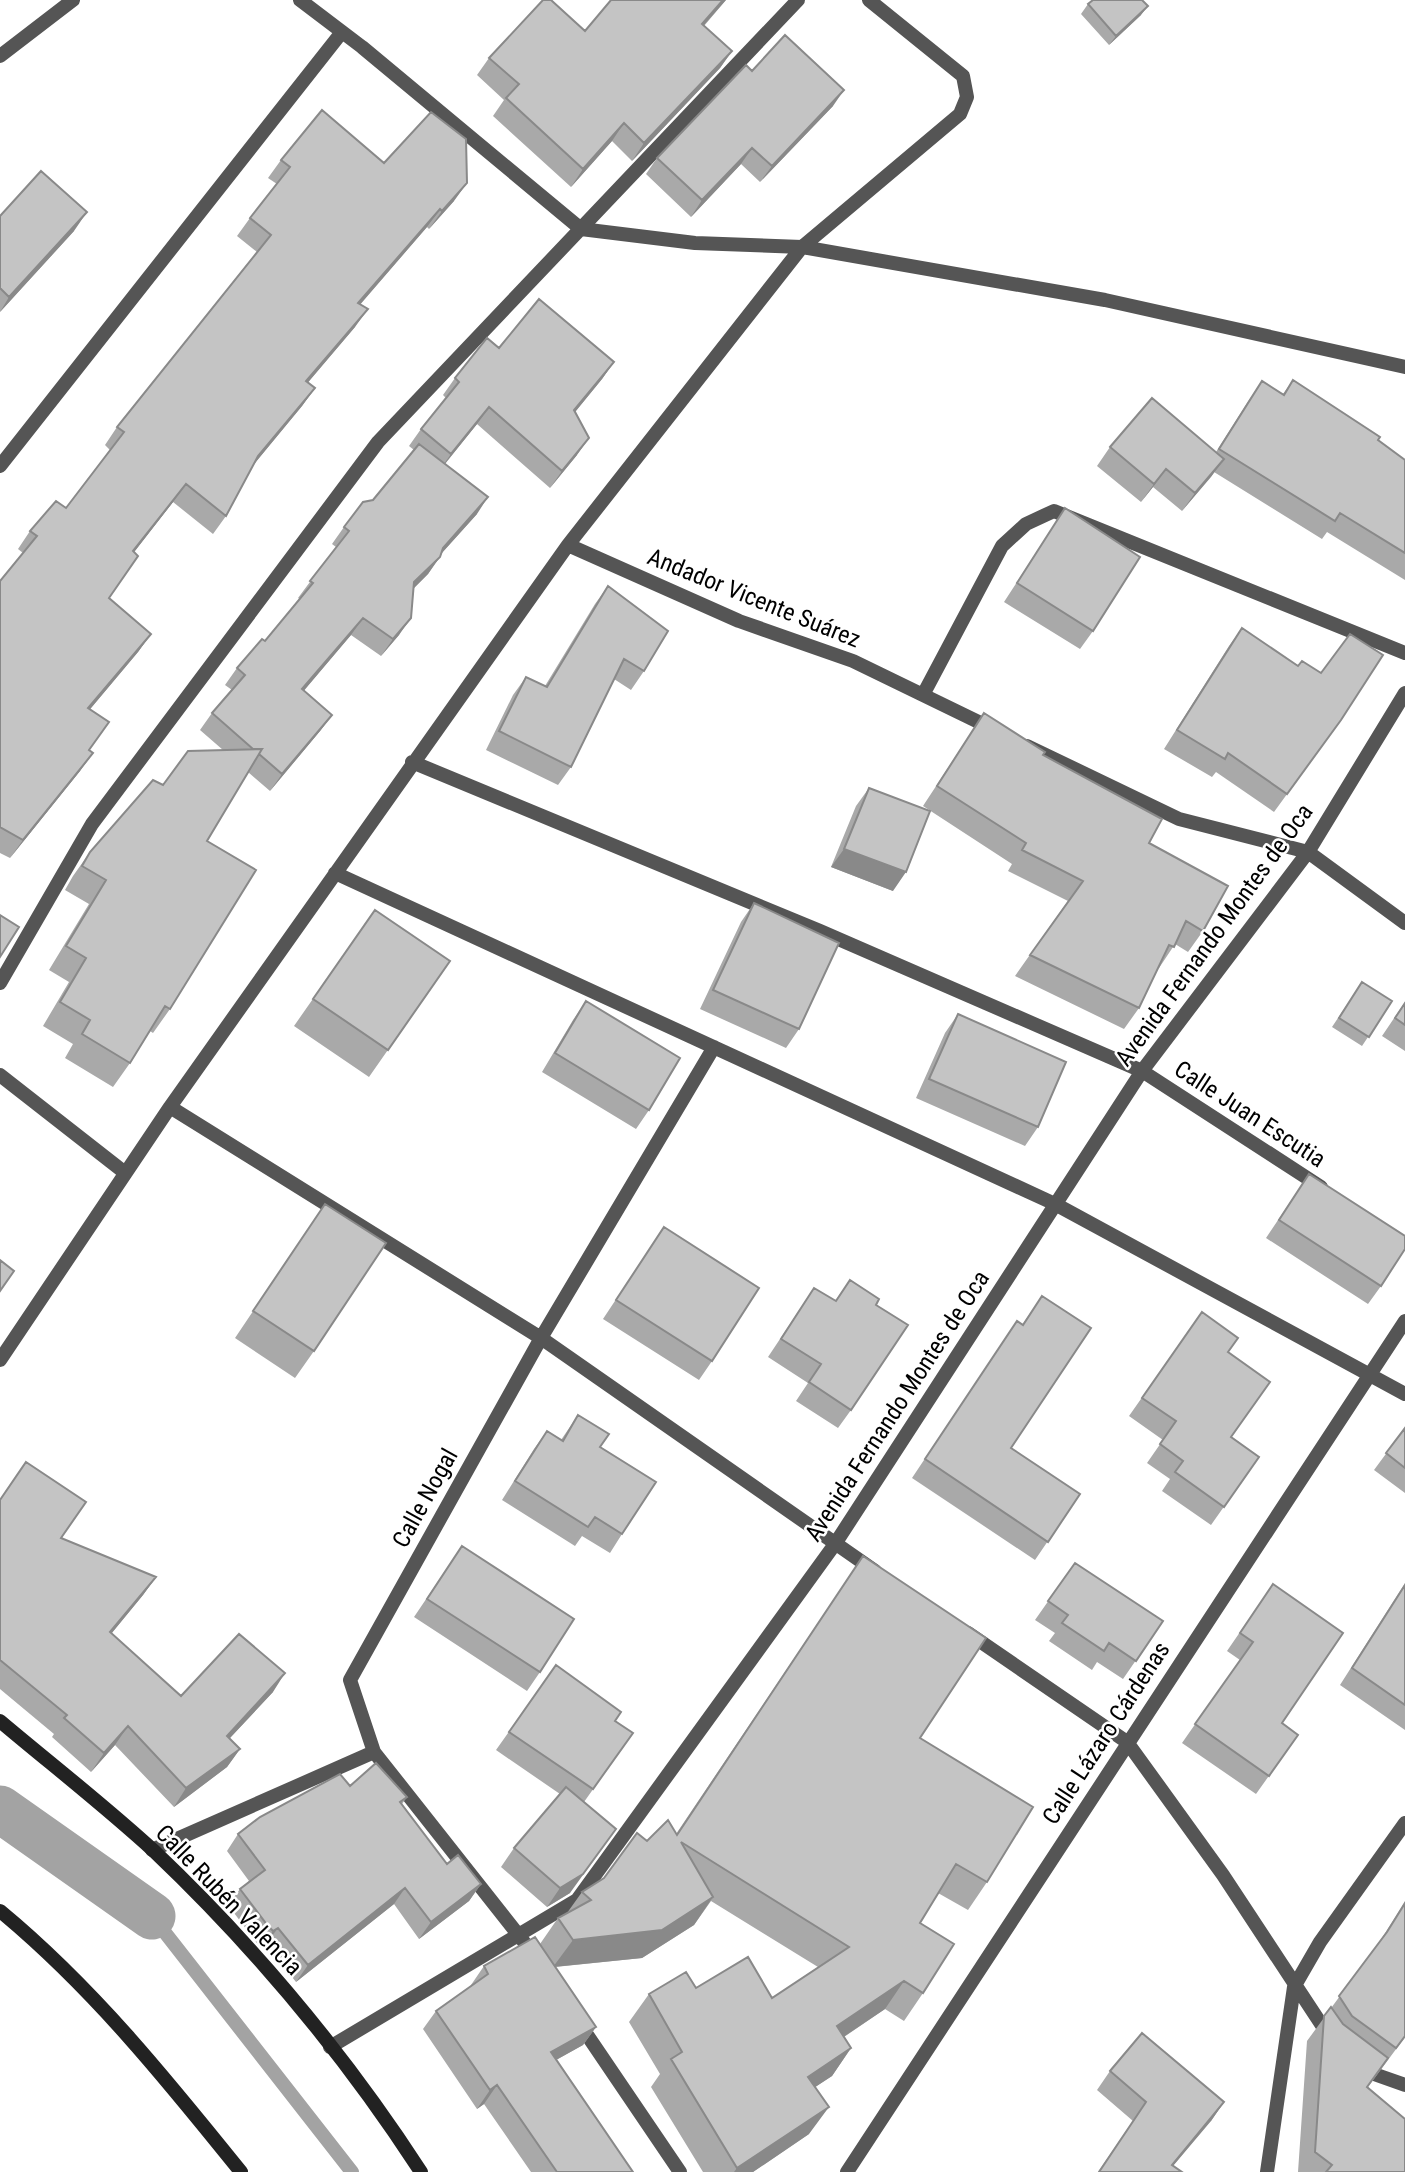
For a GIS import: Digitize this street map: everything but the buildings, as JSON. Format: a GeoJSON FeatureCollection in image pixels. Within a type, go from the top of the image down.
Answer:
{"type":"FeatureCollection","features":[{"type":"Feature","properties":{"kind":"street"},"geometry":{"type":"LineString","coordinates":[[0,56],[73,0]]}},
{"type":"Feature","properties":{"kind":"street"},"geometry":{"type":"LineString","coordinates":[[300,0],[581,229],[695,243],[802,247],[1105,300],[1405,367]]}},
{"type":"Feature","properties":{"kind":"street"},"geometry":{"type":"LineString","coordinates":[[0,984],[92,824],[378,442],[797,0]]}},
{"type":"Feature","properties":{"kind":"street"},"geometry":{"type":"LineString","coordinates":[[0,1360],[124,1172],[568,545],[802,247],[960,114],[967,97],[963,76],[869,0]]}},
{"type":"Feature","properties":{"kind":"street"},"geometry":{"type":"LineString","coordinates":[[0,466],[342,32]]}},
{"type":"Feature","properties":{"kind":"street"},"geometry":{"type":"LineString","coordinates":[[924,693],[1002,546],[1026,524],[1054,511],[1405,653]]}},
{"type":"Feature","properties":{"kind":"street","name":"Andador Vicente Suárez"},"geometry":{"type":"LineString","coordinates":[[568,545],[738,621],[853,661],[924,693],[1094,781],[1180,819],[1308,852]]}},
{"type":"Feature","properties":{"kind":"street","name":"Avenida Fernando Montes de Oca"},"geometry":{"type":"LineString","coordinates":[[330,2047],[577,1900],[835,1544],[1142,1071],[1308,852],[1405,693]]}},
{"type":"Feature","properties":{"kind":"street","name":"Calle Juan Escutia"},"geometry":{"type":"LineString","coordinates":[[412,762],[820,931],[1142,1071],[1336,1196]]}},
{"type":"Feature","properties":{"kind":"street"},"geometry":{"type":"LineString","coordinates":[[1308,852],[1405,923]]}},
{"type":"Feature","properties":{"kind":"street"},"geometry":{"type":"LineString","coordinates":[[335,873],[1055,1204],[1405,1394]]}},
{"type":"Feature","properties":{"kind":"street","name":"Calle Nogal"},"geometry":{"type":"LineString","coordinates":[[374,1752],[350,1680],[541,1338],[714,1047]]}},
{"type":"Feature","properties":{"kind":"street"},"geometry":{"type":"LineString","coordinates":[[0,1075],[124,1172]]}},
{"type":"Feature","properties":{"kind":"street"},"geometry":{"type":"LineString","coordinates":[[170,1107],[541,1338],[890,1580]]}},
{"type":"Feature","properties":{"kind":"street","name":"Calle Lázaro Cárdenas"},"geometry":{"type":"LineString","coordinates":[[847,2172],[1405,1321]]}},
{"type":"Feature","properties":{"kind":"street"},"geometry":{"type":"LineString","coordinates":[[955,1624],[1128,1742],[1223,1875],[1294,1987],[1332,2041],[1374,2074],[1405,2085]]}},
{"type":"Feature","properties":{"kind":"street","name":"Calle Rubén Valencia"},"geometry":{"type":"LineString","coordinates":[[0,1721],[152,1850],[253,1951],[379,2108],[421,2172]]}},
{"type":"Feature","properties":{"kind":"street"},"geometry":{"type":"LineString","coordinates":[[152,1850],[374,1752],[519,1934],[534,1957]]}},
{"type":"Feature","properties":{"kind":"street"},"geometry":{"type":"LineString","coordinates":[[1267,2172],[1294,1987],[1320,1942],[1405,1823]]}},
{"type":"Feature","properties":{"kind":"street"},"geometry":{"type":"LineString","coordinates":[[0,1912],[23,1930],[145,2053],[241,2172]]}},
{"type":"Feature","properties":{"kind":"street"},"geometry":{"type":"LineString","coordinates":[[573,2014],[681,2172]]}},
{"type":"Feature","properties":{"kind":"waterway"},"geometry":{"type":"LineString","coordinates":[[0,1809],[152,1916]]}},
{"type":"Feature","properties":{"kind":"waterway"},"geometry":{"type":"LineString","coordinates":[[152,1916],[352,2172]]}}]}
